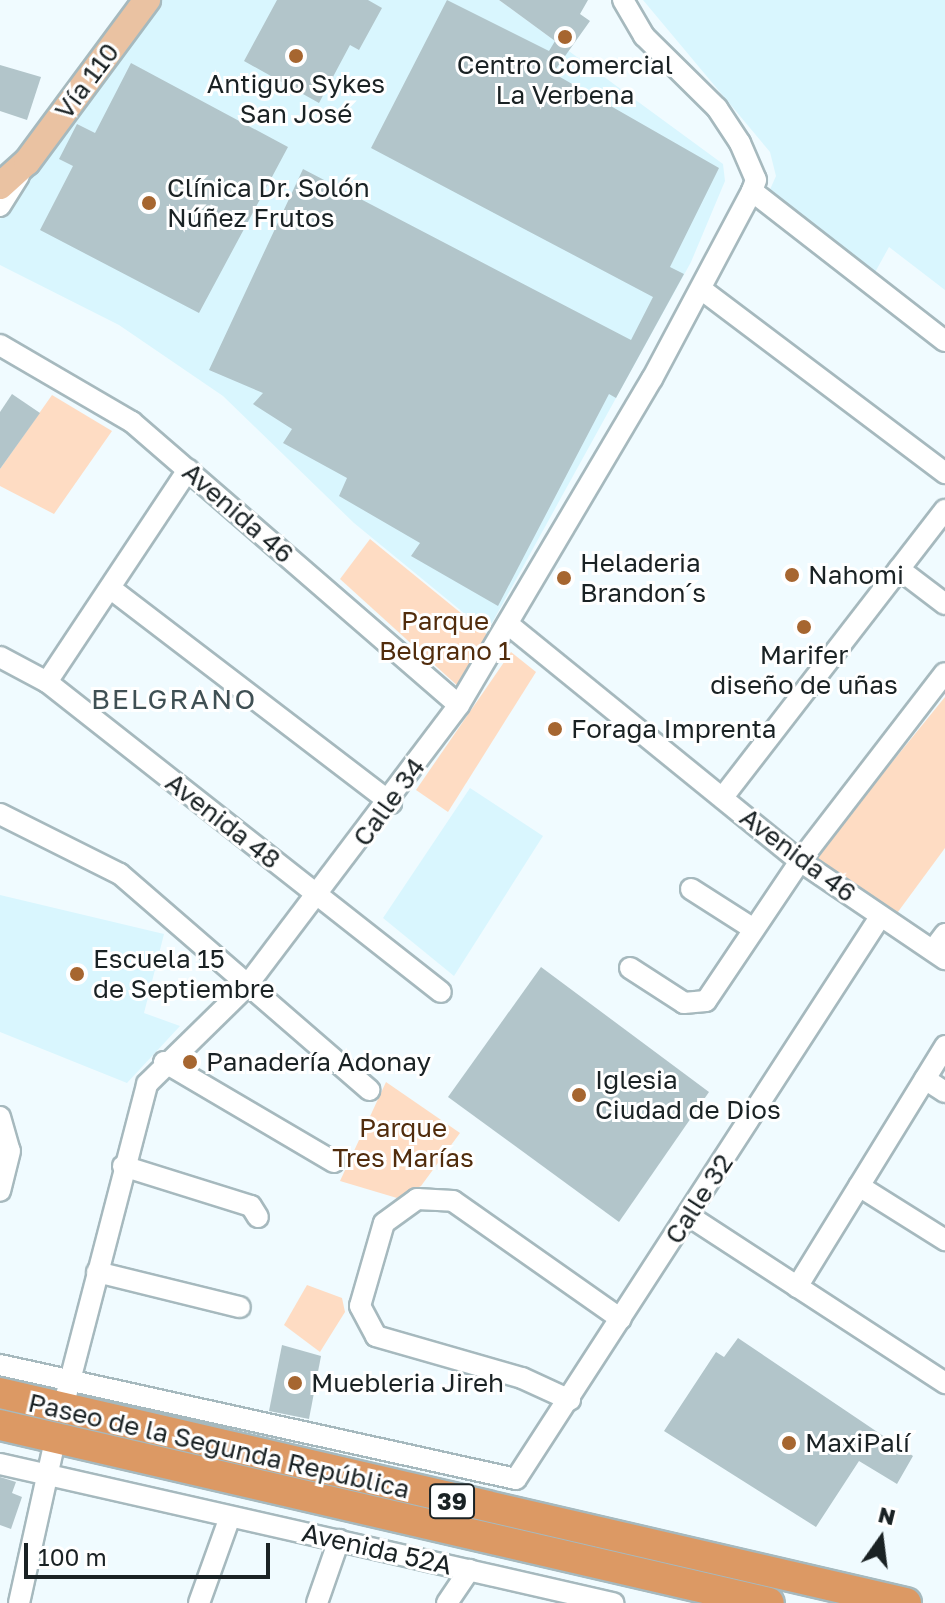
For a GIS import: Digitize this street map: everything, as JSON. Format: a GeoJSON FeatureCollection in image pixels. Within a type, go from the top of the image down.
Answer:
{"type":"FeatureCollection","features":[{"type":"Feature","properties":{"kind":"highway","name":"Paseo de la Segunda República"},"geometry":{"type":"LineString","coordinates":[[0,1393],[66,1397],[906,1603]]}},
{"type":"Feature","properties":{"kind":"highway","name":"Paseo de la Segunda República"},"geometry":{"type":"LineString","coordinates":[[0,1425],[55,1441],[769,1603]]}},
{"type":"Feature","properties":{"kind":"main road","name":"Vía 110"},"geometry":{"type":"LineString","coordinates":[[0,186],[27,162],[147,0]]}},
{"type":"Feature","properties":{"kind":"main road"},"geometry":{"type":"LineString","coordinates":[[0,170],[27,162]]}},
{"type":"Feature","properties":{"kind":"street"},"geometry":{"type":"LineString","coordinates":[[623,0],[644,36],[717,108],[740,143],[756,180],[752,191],[945,341]]}},
{"type":"Feature","properties":{"kind":"street"},"geometry":{"type":"LineString","coordinates":[[0,206],[27,162]]}},
{"type":"Feature","properties":{"kind":"street","name":"Calle 34"},"geometry":{"type":"LineString","coordinates":[[66,1397],[145,1089],[164,1062],[245,988],[391,803],[459,705],[701,289],[752,191]]}},
{"type":"Feature","properties":{"kind":"street"},"geometry":{"type":"LineString","coordinates":[[701,289],[945,473]]}},
{"type":"Feature","properties":{"kind":"street","name":"Avenida 46"},"geometry":{"type":"LineString","coordinates":[[0,345],[132,422],[459,705]]}},
{"type":"Feature","properties":{"kind":"street"},"geometry":{"type":"LineString","coordinates":[[47,682],[188,470]]}},
{"type":"Feature","properties":{"kind":"street"},"geometry":{"type":"LineString","coordinates":[[723,797],[945,510]]}},
{"type":"Feature","properties":{"kind":"street"},"geometry":{"type":"LineString","coordinates":[[899,569],[945,604]]}},
{"type":"Feature","properties":{"kind":"street"},"geometry":{"type":"LineString","coordinates":[[110,588],[391,803]]}},
{"type":"Feature","properties":{"kind":"street","name":"Avenida 46"},"geometry":{"type":"LineString","coordinates":[[508,624],[800,861],[880,917],[941,948]]}},
{"type":"Feature","properties":{"kind":"street","name":"Avenida 48"},"geometry":{"type":"LineString","coordinates":[[0,657],[47,682],[441,992]]}},
{"type":"Feature","properties":{"kind":"street"},"geometry":{"type":"LineString","coordinates":[[630,968],[691,1006],[706,1001],[752,928],[800,861],[945,673]]}},
{"type":"Feature","properties":{"kind":"street"},"geometry":{"type":"LineString","coordinates":[[0,814],[120,874],[245,988],[369,1090]]}},
{"type":"Feature","properties":{"kind":"street"},"geometry":{"type":"LineString","coordinates":[[691,889],[752,928]]}},
{"type":"Feature","properties":{"kind":"street","name":"Calle 32"},"geometry":{"type":"LineString","coordinates":[[66,1397],[516,1479],[880,917]]}},
{"type":"Feature","properties":{"kind":"street"},"geometry":{"type":"LineString","coordinates":[[797,1287],[945,1046]]}},
{"type":"Feature","properties":{"kind":"street"},"geometry":{"type":"LineString","coordinates":[[164,1062],[334,1162]]}},
{"type":"Feature","properties":{"kind":"street"},"geometry":{"type":"LineString","coordinates":[[925,1079],[945,1092]]}},
{"type":"Feature","properties":{"kind":"street"},"geometry":{"type":"LineString","coordinates":[[0,1117],[9,1140],[0,1191]]}},
{"type":"Feature","properties":{"kind":"street"},"geometry":{"type":"LineString","coordinates":[[123,1166],[251,1206],[258,1217]]}},
{"type":"Feature","properties":{"kind":"street"},"geometry":{"type":"LineString","coordinates":[[859,1186],[945,1240]]}},
{"type":"Feature","properties":{"kind":"street"},"geometry":{"type":"LineString","coordinates":[[570,1400],[522,1378],[398,1347],[364,1320],[360,1301],[384,1223],[417,1199],[443,1198],[468,1209],[621,1319]]}},
{"type":"Feature","properties":{"kind":"street"},"geometry":{"type":"LineString","coordinates":[[689,1216],[945,1383]]}},
{"type":"Feature","properties":{"kind":"street"},"geometry":{"type":"LineString","coordinates":[[97,1272],[240,1307]]}},
{"type":"Feature","properties":{"kind":"street"},"geometry":{"type":"LineString","coordinates":[[0,1365],[66,1397]]}},
{"type":"Feature","properties":{"kind":"street"},"geometry":{"type":"LineString","coordinates":[[19,1603],[55,1441]]}},
{"type":"Feature","properties":{"kind":"street","name":"Avenida 52A"},"geometry":{"type":"LineString","coordinates":[[0,1464],[47,1479],[339,1540],[613,1603]]}},
{"type":"Feature","properties":{"kind":"street"},"geometry":{"type":"LineString","coordinates":[[199,1603],[230,1517]]}},
{"type":"Feature","properties":{"kind":"street"},"geometry":{"type":"LineString","coordinates":[[317,1603],[339,1540]]}},
{"type":"Feature","properties":{"kind":"street"},"geometry":{"type":"LineString","coordinates":[[447,1603],[469,1570]]}},
{"type":"Feature","properties":{"kind":"shaded area"},"geometry":{"type":"Polygon","coordinates":[[[159,0],[499,0],[723,164],[725,181],[691,262],[487,632],[354,523],[223,396],[119,325],[0,265],[0,219],[159,0]]]}},
{"type":"Feature","properties":{"kind":"shaded area"},"geometry":{"type":"Polygon","coordinates":[[[643,0],[945,0],[945,290],[889,247],[873,276],[768,194],[776,176],[770,152],[643,0]]]}},
{"type":"Feature","properties":{"kind":"shaded area"},"geometry":{"type":"Polygon","coordinates":[[[470,788],[543,836],[454,976],[383,918],[470,788]]]}},
{"type":"Feature","properties":{"kind":"shaded area","name":"Escuela 15 de Septiembre"},"geometry":{"type":"Polygon","coordinates":[[[0,895],[164,934],[144,1013],[180,1026],[127,1083],[0,1032],[0,895]]]}},
{"type":"Feature","properties":{"kind":"green space"},"geometry":{"type":"Polygon","coordinates":[[[52,395],[112,431],[54,514],[0,486],[0,469],[52,395]]]}},
{"type":"Feature","properties":{"kind":"green space","name":"Parque Belgrano 1"},"geometry":{"type":"Polygon","coordinates":[[[370,539],[494,640],[460,688],[340,579],[370,539]]]}},
{"type":"Feature","properties":{"kind":"green space"},"geometry":{"type":"Polygon","coordinates":[[[511,652],[536,672],[448,812],[416,790],[511,652]]]}},
{"type":"Feature","properties":{"kind":"green space"},"geometry":{"type":"Polygon","coordinates":[[[945,697],[945,848],[892,920],[811,862],[945,697]]]}},
{"type":"Feature","properties":{"kind":"green space","name":"Parque Tres Marías"},"geometry":{"type":"Polygon","coordinates":[[[386,1082],[460,1133],[421,1186],[397,1198],[340,1181],[386,1082]]]}},
{"type":"Feature","properties":{"kind":"green space"},"geometry":{"type":"Polygon","coordinates":[[[307,1285],[342,1298],[345,1312],[320,1352],[284,1325],[307,1285]]]}},
{"type":"Feature","properties":{"kind":"building","name":"Antiguo Sykes San José"},"geometry":{"type":"Polygon","coordinates":[[[277,0],[368,0],[382,8],[359,50],[350,45],[319,103],[244,61],[277,0]]]}},
{"type":"Feature","properties":{"kind":"building"},"geometry":{"type":"Polygon","coordinates":[[[447,0],[549,51],[555,41],[499,0],[588,0],[580,14],[590,21],[553,73],[719,168],[670,267],[684,274],[616,398],[609,394],[498,606],[411,556],[420,543],[339,496],[347,478],[283,443],[292,429],[253,404],[263,393],[209,370],[303,169],[631,340],[653,297],[371,148],[447,0]]]}},
{"type":"Feature","properties":{"kind":"building"},"geometry":{"type":"Polygon","coordinates":[[[131,63],[288,147],[199,313],[40,230],[73,166],[59,159],[77,124],[95,133],[131,63]]]}},
{"type":"Feature","properties":{"kind":"building"},"geometry":{"type":"Polygon","coordinates":[[[0,65],[41,77],[27,120],[0,111],[0,65]]]}},
{"type":"Feature","properties":{"kind":"building"},"geometry":{"type":"Polygon","coordinates":[[[12,394],[40,413],[0,469],[0,412],[12,394]]]}},
{"type":"Feature","properties":{"kind":"building","name":"Iglesia Ciudad de Dios"},"geometry":{"type":"Polygon","coordinates":[[[541,967],[709,1092],[619,1222],[448,1097],[541,967]]]}},
{"type":"Feature","properties":{"kind":"building","name":"MaxiPalí"},"geometry":{"type":"Polygon","coordinates":[[[738,1338],[913,1456],[897,1484],[859,1461],[816,1527],[664,1431],[716,1352],[724,1357],[738,1338]]]}},
{"type":"Feature","properties":{"kind":"building","name":"Muebleria Jireh"},"geometry":{"type":"Polygon","coordinates":[[[282,1345],[321,1356],[309,1419],[269,1411],[282,1345]]]}},
{"type":"Feature","properties":{"kind":"building"},"geometry":{"type":"Polygon","coordinates":[[[0,1477],[16,1482],[12,1493],[22,1497],[11,1529],[0,1525],[0,1477]]]}},
{"type":"Feature","properties":{"kind":"place","name":"Centro Comercial La Verbena"},"geometry":{"type":"Point","coordinates":[565,37]}},
{"type":"Feature","properties":{"kind":"place","name":"Antiguo Sykes San José"},"geometry":{"type":"Point","coordinates":[296,56]}},
{"type":"Feature","properties":{"kind":"place","name":"Clínica Dr. Solón Núñez Frutos"},"geometry":{"type":"Point","coordinates":[149,203]}},
{"type":"Feature","properties":{"kind":"place","name":"Nahomi"},"geometry":{"type":"Point","coordinates":[792,575]}},
{"type":"Feature","properties":{"kind":"place","name":"Heladeria Brandon´s"},"geometry":{"type":"Point","coordinates":[564,578]}},
{"type":"Feature","properties":{"kind":"place","name":"Marifer diseño de uñas"},"geometry":{"type":"Point","coordinates":[804,627]}},
{"type":"Feature","properties":{"kind":"place","name":"Foraga Imprenta"},"geometry":{"type":"Point","coordinates":[555,729]}},
{"type":"Feature","properties":{"kind":"place","name":"Escuela 15 de Septiembre"},"geometry":{"type":"Point","coordinates":[77,974]}},
{"type":"Feature","properties":{"kind":"place","name":"Panadería Adonay"},"geometry":{"type":"Point","coordinates":[190,1062]}},
{"type":"Feature","properties":{"kind":"place","name":"Iglesia Ciudad de Dios"},"geometry":{"type":"Point","coordinates":[579,1095]}},
{"type":"Feature","properties":{"kind":"place","name":"Muebleria Jireh"},"geometry":{"type":"Point","coordinates":[295,1383]}},
{"type":"Feature","properties":{"kind":"place","name":"MaxiPalí"},"geometry":{"type":"Point","coordinates":[789,1443]}},
{"type":"Feature","properties":{"kind":"district","name":"BELGRANO"},"geometry":{"type":"Point","coordinates":[174,699]}}]}
